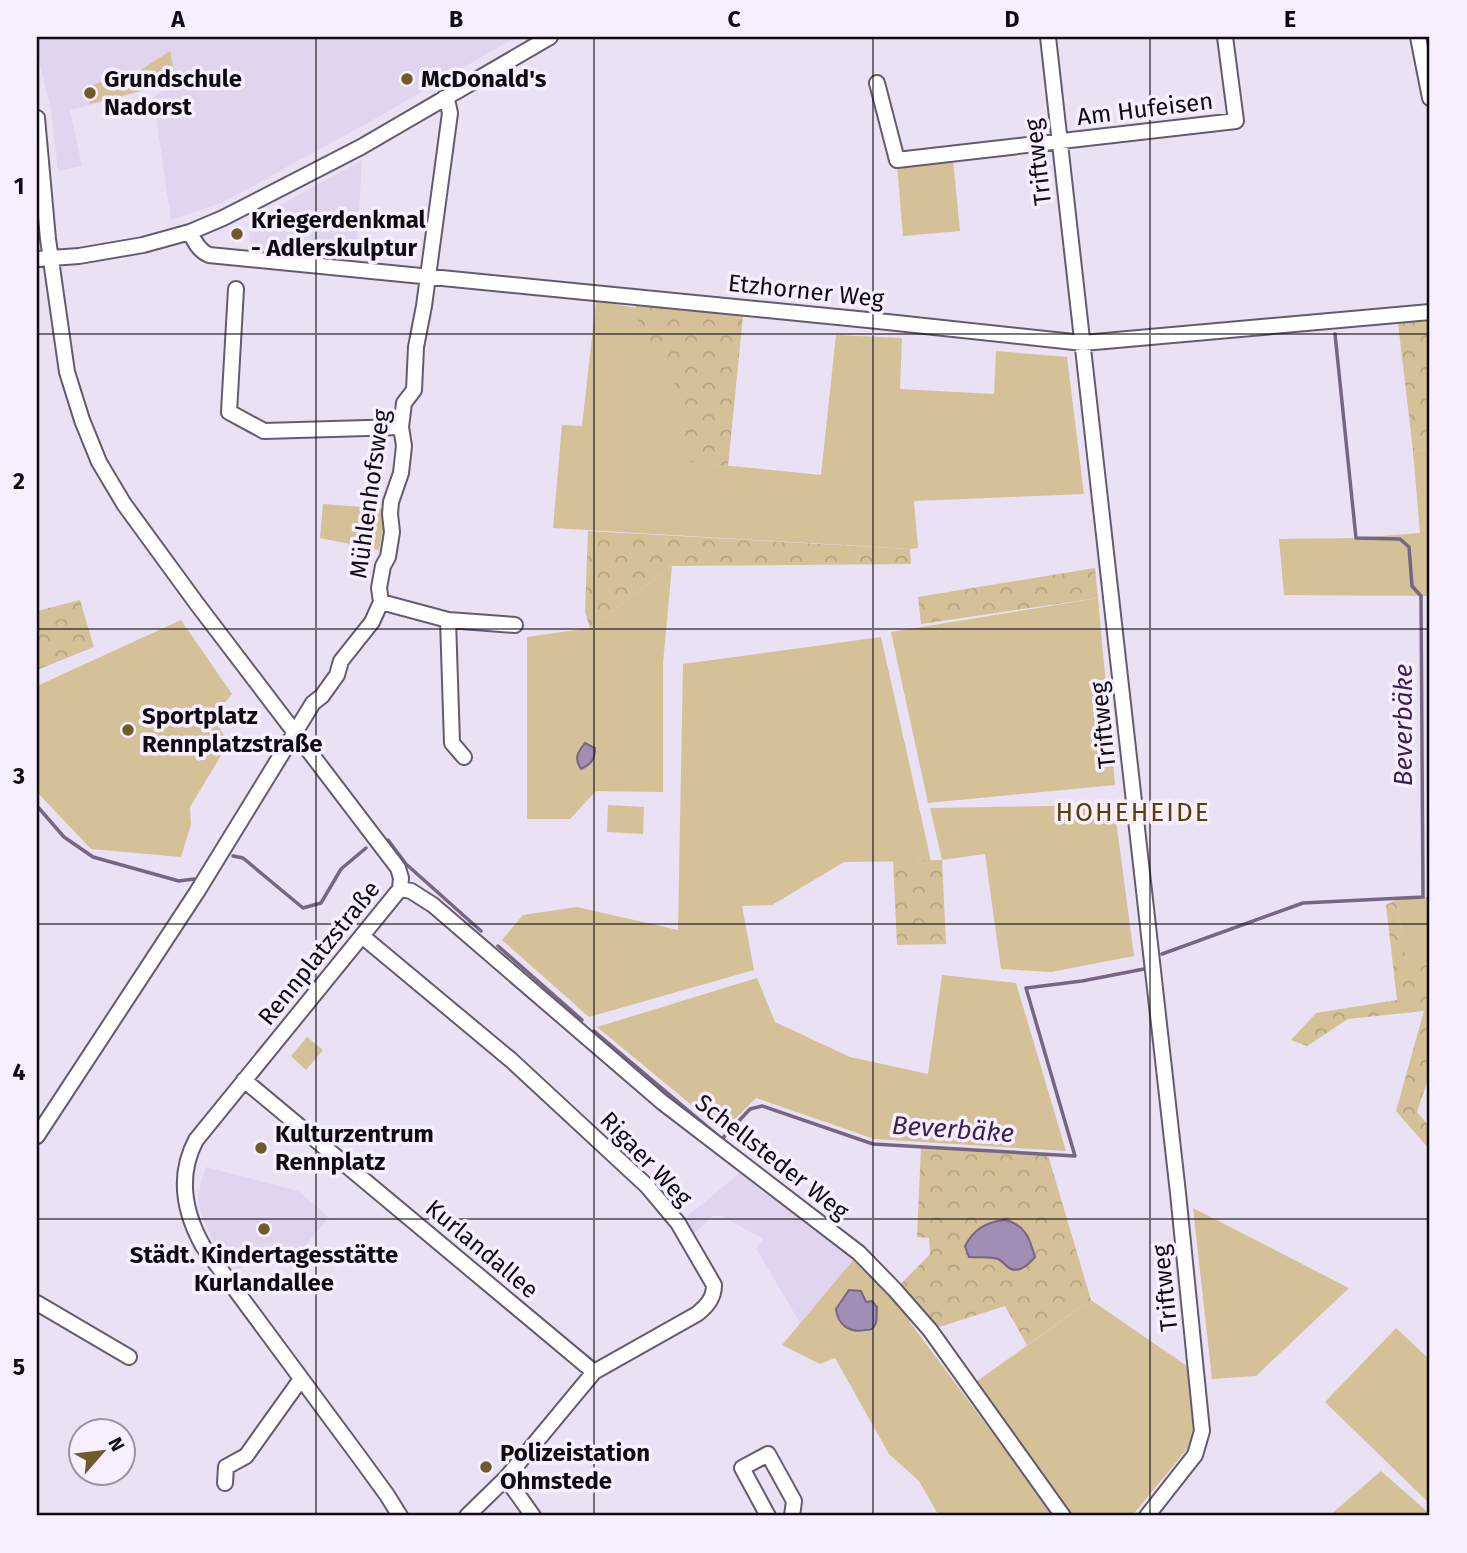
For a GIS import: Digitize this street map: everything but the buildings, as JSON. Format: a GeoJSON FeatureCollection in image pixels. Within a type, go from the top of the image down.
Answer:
{"type":"FeatureCollection","features":[{"type":"Feature","properties":{"kind":"street"},"geometry":{"type":"LineString","coordinates":[[43,258],[79,256],[143,245],[190,232],[223,218],[352,152],[551,37]]}},
{"type":"Feature","properties":{"kind":"street","name":"Triftweg"},"geometry":{"type":"LineString","coordinates":[[1048,37],[1178,1193],[1202,1431],[1195,1455],[1147,1516]]}},
{"type":"Feature","properties":{"kind":"street","name":"Am Hufeisen"},"geometry":{"type":"LineString","coordinates":[[1058,142],[1236,121],[1225,37]]}},
{"type":"Feature","properties":{"kind":"street"},"geometry":{"type":"LineString","coordinates":[[1418,37],[1430,98]]}},
{"type":"Feature","properties":{"kind":"street"},"geometry":{"type":"LineString","coordinates":[[877,83],[897,160],[1058,142]]}},
{"type":"Feature","properties":{"kind":"street","name":"Mühlenhofsweg"},"geometry":{"type":"LineString","coordinates":[[37,1136],[197,892],[313,703],[322,696],[337,675],[341,661],[372,622],[381,602],[379,588],[392,532],[391,502],[401,473],[404,403],[414,390],[416,347],[450,113],[444,98]]}},
{"type":"Feature","properties":{"kind":"street","name":"Rennplatzstraße"},"geometry":{"type":"LineString","coordinates":[[37,118],[43,258],[69,383],[90,442],[124,504],[398,868],[401,878],[400,889],[196,1140],[184,1175],[189,1217],[203,1246],[400,1516]]}},
{"type":"Feature","properties":{"kind":"street","name":"Etzhorner Weg"},"geometry":{"type":"LineString","coordinates":[[190,232],[196,244],[209,255],[1083,342],[1430,312]]}},
{"type":"Feature","properties":{"kind":"street"},"geometry":{"type":"LineString","coordinates":[[236,289],[229,412],[264,431],[401,427]]}},
{"type":"Feature","properties":{"kind":"street"},"geometry":{"type":"LineString","coordinates":[[381,602],[447,620],[515,625]]}},
{"type":"Feature","properties":{"kind":"street"},"geometry":{"type":"LineString","coordinates":[[447,620],[452,743],[464,757]]}},
{"type":"Feature","properties":{"kind":"street","name":"Schellsteder Weg"},"geometry":{"type":"LineString","coordinates":[[400,889],[411,891],[433,905],[662,1102],[859,1253],[930,1331],[1063,1516]]}},
{"type":"Feature","properties":{"kind":"street","name":"Rigaer Weg"},"geometry":{"type":"LineString","coordinates":[[362,936],[511,1060],[647,1186],[678,1223],[714,1285],[714,1292],[703,1309],[594,1372],[506,1478],[467,1516]]}},
{"type":"Feature","properties":{"kind":"street","name":"Kurlandallee"},"geometry":{"type":"LineString","coordinates":[[244,1080],[594,1372]]}},
{"type":"Feature","properties":{"kind":"street"},"geometry":{"type":"LineString","coordinates":[[37,1303],[129,1357]]}},
{"type":"Feature","properties":{"kind":"street"},"geometry":{"type":"LineString","coordinates":[[225,1483],[226,1467],[246,1456],[301,1379]]}},
{"type":"Feature","properties":{"kind":"street"},"geometry":{"type":"LineString","coordinates":[[768,1516],[741,1468],[768,1454],[793,1502],[792,1516]]}},
{"type":"Feature","properties":{"kind":"street"},"geometry":{"type":"LineString","coordinates":[[506,1478],[533,1516]]}},
{"type":"Feature","properties":{"kind":"shaded area"},"geometry":{"type":"Polygon","coordinates":[[[37,37],[516,37],[375,119],[221,203],[171,220],[153,97],[174,83],[70,110],[82,166],[58,171],[51,111],[37,50],[37,37]]]}},
{"type":"Feature","properties":{"kind":"shaded area"},"geometry":{"type":"Polygon","coordinates":[[[362,160],[356,258],[251,249],[248,223],[362,160]]]}},
{"type":"Feature","properties":{"kind":"shaded area"},"geometry":{"type":"Polygon","coordinates":[[[585,743],[595,748],[595,752],[592,761],[581,769],[577,756],[585,743]]]}},
{"type":"Feature","properties":{"kind":"shaded area","name":"Städt. Kindertagesstätte Kurlandallee"},"geometry":{"type":"Polygon","coordinates":[[[206,1167],[298,1191],[329,1217],[294,1259],[277,1244],[235,1272],[213,1240],[198,1202],[206,1167]]]}},
{"type":"Feature","properties":{"kind":"shaded area"},"geometry":{"type":"Polygon","coordinates":[[[747,1167],[859,1253],[800,1323],[756,1248],[763,1239],[722,1216],[713,1216],[693,1234],[684,1219],[747,1167]]]}},
{"type":"Feature","properties":{"kind":"shaded area"},"geometry":{"type":"Polygon","coordinates":[[[1005,1220],[1022,1229],[1031,1244],[1035,1257],[1022,1269],[1009,1268],[998,1259],[969,1257],[965,1246],[972,1235],[986,1225],[1005,1220]]]}},
{"type":"Feature","properties":{"kind":"shaded area"},"geometry":{"type":"Polygon","coordinates":[[[849,1290],[861,1291],[866,1302],[872,1301],[877,1307],[876,1321],[872,1329],[849,1329],[839,1319],[836,1309],[849,1290]]]}},
{"type":"Feature","properties":{"kind":"green space"},"geometry":{"type":"Polygon","coordinates":[[[170,51],[176,82],[90,104],[85,87],[139,71],[170,51]]]}},
{"type":"Feature","properties":{"kind":"green space"},"geometry":{"type":"Polygon","coordinates":[[[953,160],[960,231],[903,236],[897,165],[953,160]]]}},
{"type":"Feature","properties":{"kind":"green space"},"geometry":{"type":"Polygon","coordinates":[[[596,301],[637,308],[640,331],[670,361],[691,462],[821,475],[836,335],[902,338],[900,389],[994,394],[996,351],[1067,357],[1084,494],[914,501],[918,548],[910,549],[553,528],[562,425],[582,426],[596,301]]]}},
{"type":"Feature","properties":{"kind":"green space"},"geometry":{"type":"Polygon","coordinates":[[[635,302],[743,316],[728,466],[690,462],[670,362],[640,331],[635,302]]]}},
{"type":"Feature","properties":{"kind":"green space"},"geometry":{"type":"Polygon","coordinates":[[[1430,321],[1430,449],[1413,451],[1398,323],[1430,321]]]}},
{"type":"Feature","properties":{"kind":"green space"},"geometry":{"type":"Polygon","coordinates":[[[1430,449],[1430,596],[1284,595],[1279,539],[1356,538],[1420,533],[1413,451],[1430,449]]]}},
{"type":"Feature","properties":{"kind":"green space"},"geometry":{"type":"Polygon","coordinates":[[[323,504],[387,509],[379,550],[320,538],[323,504]]]}},
{"type":"Feature","properties":{"kind":"green space"},"geometry":{"type":"Polygon","coordinates":[[[588,531],[910,549],[911,564],[672,566],[590,628],[585,612],[588,531]]]}},
{"type":"Feature","properties":{"kind":"green space"},"geometry":{"type":"Polygon","coordinates":[[[672,566],[663,663],[663,792],[596,791],[570,819],[527,819],[527,637],[590,628],[672,566]]]}},
{"type":"Feature","properties":{"kind":"green space"},"geometry":{"type":"Polygon","coordinates":[[[1095,568],[1098,598],[921,624],[918,597],[1095,568]]]}},
{"type":"Feature","properties":{"kind":"green space"},"geometry":{"type":"Polygon","coordinates":[[[1098,598],[1115,785],[928,803],[891,632],[1098,598]]]}},
{"type":"Feature","properties":{"kind":"green space"},"geometry":{"type":"Polygon","coordinates":[[[80,600],[94,647],[37,670],[37,611],[80,600]]]}},
{"type":"Feature","properties":{"kind":"green space","name":"Sportplatz Rennplatzstraße"},"geometry":{"type":"Polygon","coordinates":[[[181,620],[232,694],[212,718],[229,742],[190,807],[191,825],[181,857],[91,849],[37,792],[37,686],[181,620]]]}},
{"type":"Feature","properties":{"kind":"green space"},"geometry":{"type":"Polygon","coordinates":[[[881,637],[931,861],[844,862],[772,905],[742,906],[754,970],[589,1017],[502,940],[523,915],[577,907],[678,930],[683,664],[881,637]]]}},
{"type":"Feature","properties":{"kind":"green space"},"geometry":{"type":"Polygon","coordinates":[[[608,805],[644,807],[643,834],[607,832],[608,805]]]}},
{"type":"Feature","properties":{"kind":"green space"},"geometry":{"type":"Polygon","coordinates":[[[1114,805],[1134,956],[1051,972],[1001,969],[985,854],[942,860],[930,808],[1114,805]]]}},
{"type":"Feature","properties":{"kind":"green space"},"geometry":{"type":"Polygon","coordinates":[[[942,860],[946,944],[897,945],[893,861],[942,860]]]}},
{"type":"Feature","properties":{"kind":"green space"},"geometry":{"type":"Polygon","coordinates":[[[1430,897],[1430,964],[1407,966],[1396,900],[1430,897]]]}},
{"type":"Feature","properties":{"kind":"green space"},"geometry":{"type":"Polygon","coordinates":[[[1396,900],[1407,965],[1430,964],[1430,1073],[1417,1112],[1430,1127],[1430,1150],[1396,1111],[1424,1011],[1348,1019],[1307,1046],[1291,1040],[1316,1013],[1397,1000],[1386,905],[1396,900]]]}},
{"type":"Feature","properties":{"kind":"green space"},"geometry":{"type":"Polygon","coordinates":[[[942,975],[1016,983],[1066,1151],[874,1139],[756,1098],[723,1131],[597,1027],[757,978],[775,1022],[850,1057],[928,1074],[942,975]]]}},
{"type":"Feature","properties":{"kind":"green space"},"geometry":{"type":"Polygon","coordinates":[[[307,1037],[323,1050],[306,1070],[291,1056],[307,1037]]]}},
{"type":"Feature","properties":{"kind":"green space"},"geometry":{"type":"Polygon","coordinates":[[[921,1147],[1048,1155],[1091,1300],[1027,1345],[1005,1306],[930,1330],[895,1290],[930,1254],[929,1238],[917,1237],[921,1147]]]}},
{"type":"Feature","properties":{"kind":"green space"},"geometry":{"type":"Polygon","coordinates":[[[1193,1208],[1349,1288],[1256,1376],[1212,1379],[1193,1208]]]}},
{"type":"Feature","properties":{"kind":"green space"},"geometry":{"type":"Polygon","coordinates":[[[859,1253],[918,1317],[909,1321],[1054,1516],[939,1516],[919,1481],[889,1454],[835,1358],[820,1364],[782,1345],[859,1253]],[[849,1291],[836,1309],[877,1322],[876,1312],[860,1291],[849,1291]]]}},
{"type":"Feature","properties":{"kind":"green space"},"geometry":{"type":"Polygon","coordinates":[[[1091,1300],[1197,1373],[1202,1431],[1132,1516],[1065,1516],[970,1386],[1091,1300]]]}},
{"type":"Feature","properties":{"kind":"green space"},"geometry":{"type":"Polygon","coordinates":[[[1396,1328],[1430,1360],[1430,1504],[1325,1402],[1396,1328]]]}},
{"type":"Feature","properties":{"kind":"green space"},"geometry":{"type":"Polygon","coordinates":[[[1381,1471],[1430,1516],[1329,1516],[1381,1471]]]}},
{"type":"Feature","properties":{"kind":"waterway","name":"Beverbäke"},"geometry":{"type":"LineString","coordinates":[[1162,954],[1303,903],[1423,897],[1421,596],[1412,586],[1409,547],[1400,539],[1356,538],[1335,334]]}},
{"type":"Feature","properties":{"kind":"waterway","name":"Beverbäke"},"geometry":{"type":"LineString","coordinates":[[37,806],[64,837],[93,857],[179,881],[194,879]]}},
{"type":"Feature","properties":{"kind":"waterway","name":"Beverbäke"},"geometry":{"type":"LineString","coordinates":[[388,840],[406,864],[481,931]]}},
{"type":"Feature","properties":{"kind":"waterway","name":"Beverbäke"},"geometry":{"type":"LineString","coordinates":[[233,856],[243,858],[303,908],[321,903],[341,869],[366,848]]}},
{"type":"Feature","properties":{"kind":"waterway","name":"Beverbäke"},"geometry":{"type":"LineString","coordinates":[[498,946],[582,1020]]}},
{"type":"Feature","properties":{"kind":"waterway","name":"Beverbäke"},"geometry":{"type":"LineString","coordinates":[[594,1031],[722,1139],[750,1109],[762,1106],[873,1144],[1075,1156],[1026,988],[1144,969]]}},
{"type":"Feature","properties":{"kind":"place","name":"McDonald's"},"geometry":{"type":"Point","coordinates":[407,79]}},
{"type":"Feature","properties":{"kind":"place","name":"Grundschule Nadorst"},"geometry":{"type":"Point","coordinates":[90,93]}},
{"type":"Feature","properties":{"kind":"place","name":"Kriegerdenkmal - Adlerskulptur"},"geometry":{"type":"Point","coordinates":[237,234]}},
{"type":"Feature","properties":{"kind":"place","name":"Sportplatz Rennplatzstraße"},"geometry":{"type":"Point","coordinates":[128,730]}},
{"type":"Feature","properties":{"kind":"place","name":"Kulturzentrum Rennplatz"},"geometry":{"type":"Point","coordinates":[261,1148]}},
{"type":"Feature","properties":{"kind":"place","name":"Städt. Kindertagesstätte Kurlandallee"},"geometry":{"type":"Point","coordinates":[264,1229]}},
{"type":"Feature","properties":{"kind":"place","name":"Polizeistation Ohmstede"},"geometry":{"type":"Point","coordinates":[486,1467]}},
{"type":"Feature","properties":{"kind":"district","name":"HOHEHEIDE"},"geometry":{"type":"Point","coordinates":[1133,812]}}]}
